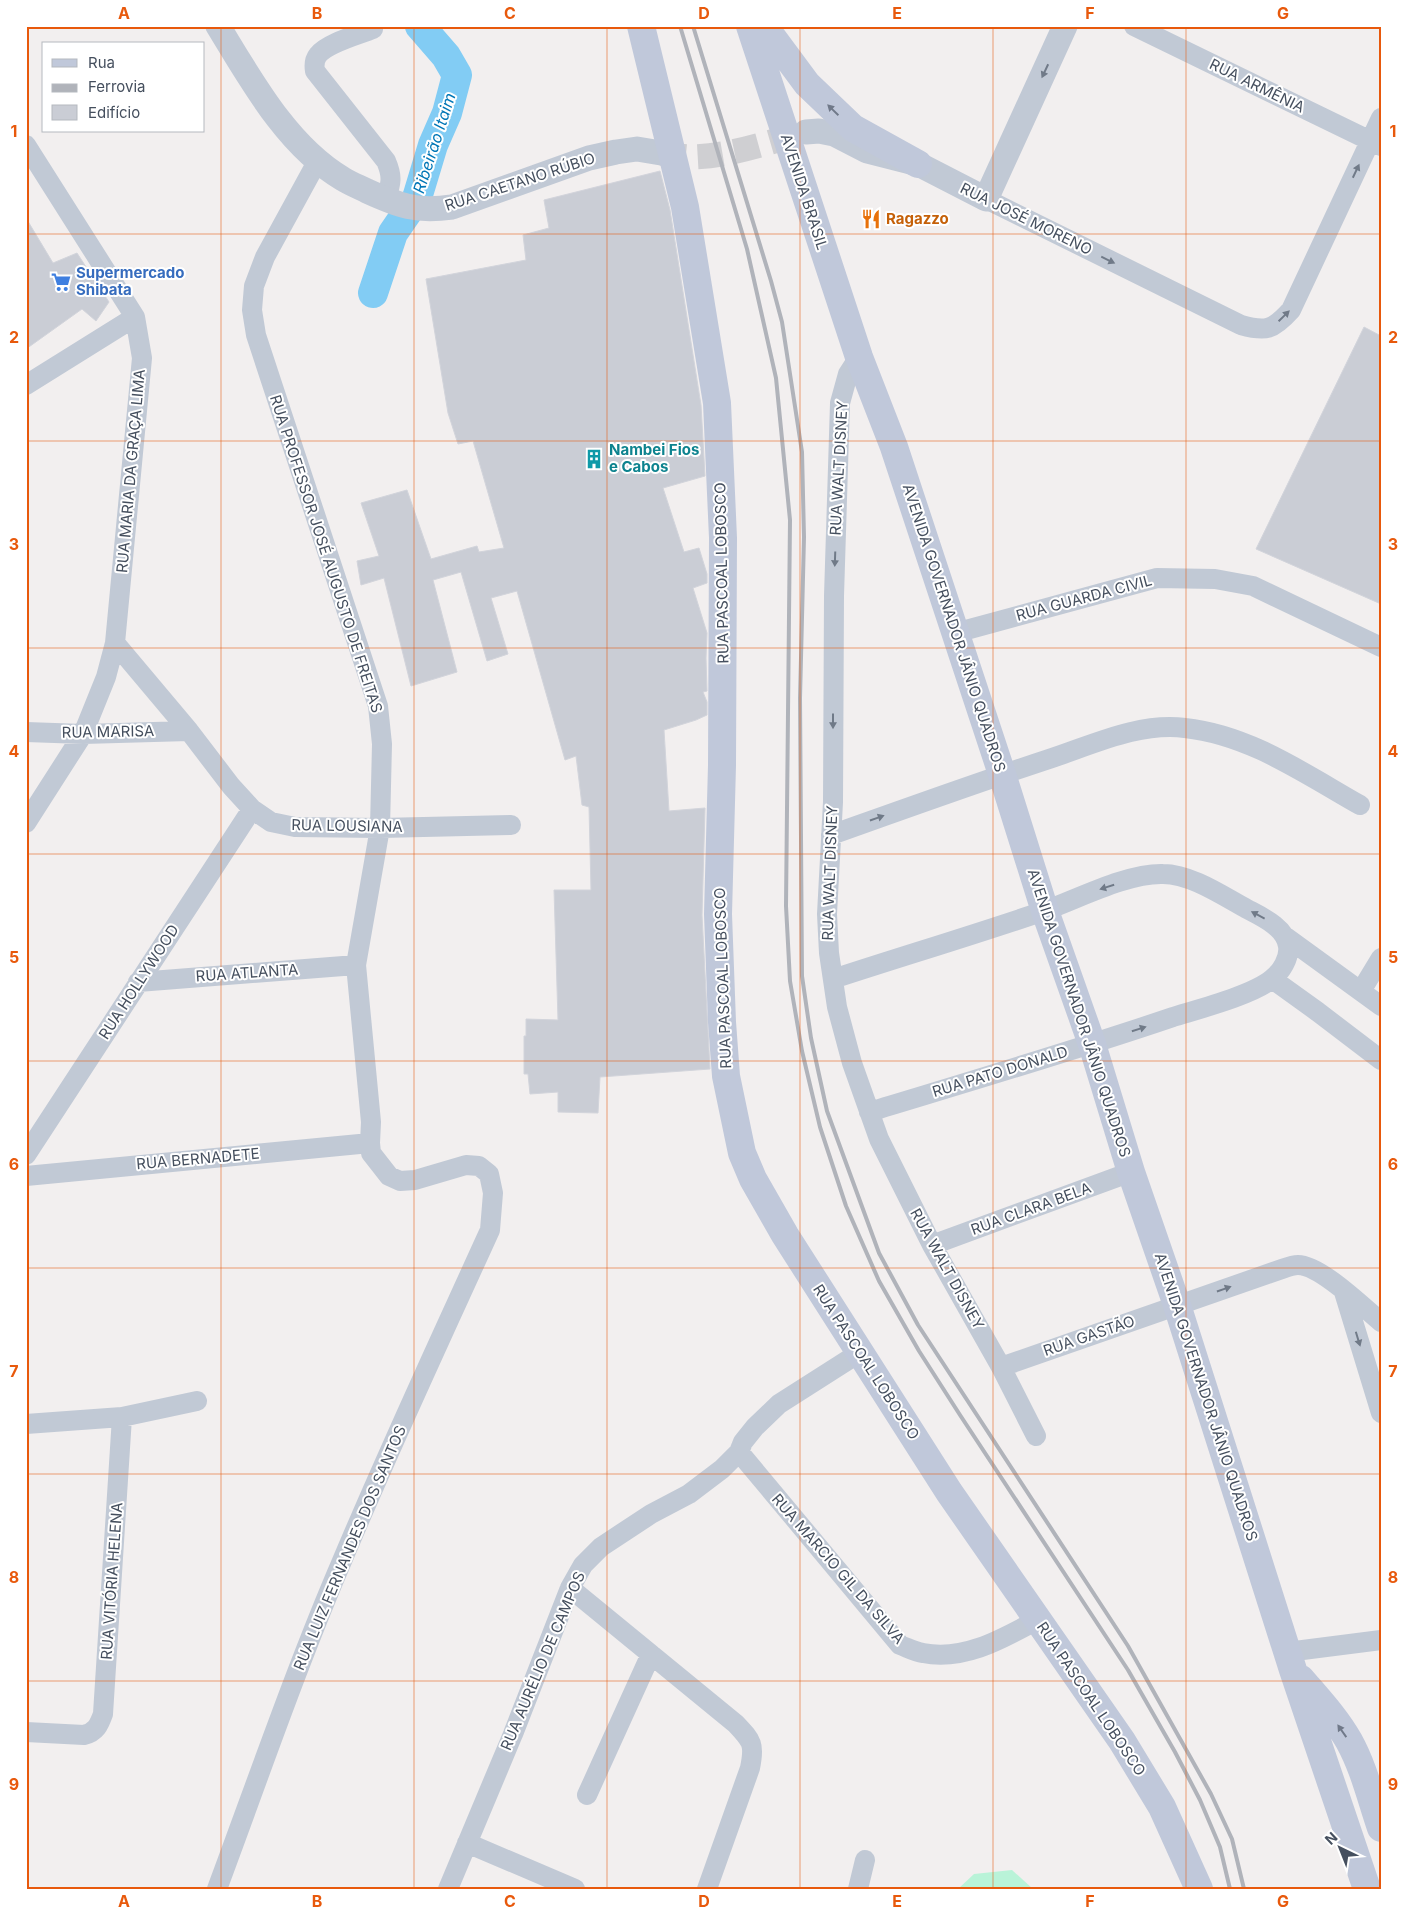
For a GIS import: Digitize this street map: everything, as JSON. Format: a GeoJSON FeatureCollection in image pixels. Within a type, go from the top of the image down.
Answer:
{"type":"FeatureCollection","features":[{"type":"Feature","properties":{"kind":"main road","name":"RUA PASCOAL LOBOSCO"},"geometry":{"type":"LineString","coordinates":[[641,26],[685,207],[718,413],[723,538],[722,764],[718,914],[726,1076],[742,1153],[753,1180],[785,1236],[859,1353],[949,1492],[1122,1741],[1162,1807],[1199,1889]]}},
{"type":"Feature","properties":{"kind":"main road","name":"AVENIDA BRASIL"},"geometry":{"type":"LineString","coordinates":[[750,26],[859,357]]}},
{"type":"Feature","properties":{"kind":"main road"},"geometry":{"type":"LineString","coordinates":[[764,26],[807,84],[852,128],[918,164]]}},
{"type":"Feature","properties":{"kind":"main road","name":"AVENIDA GOVERNADOR JÂNIO QUADROS"},"geometry":{"type":"LineString","coordinates":[[859,357],[894,447],[1045,910],[1092,1044],[1131,1172],[1177,1305],[1290,1662],[1367,1889]]}},
{"type":"Feature","properties":{"kind":"main road","name":"AVENIDA GOVERNADOR JÂNIO QUADROS"},"geometry":{"type":"LineString","coordinates":[[1290,1662],[1348,1739],[1358,1760],[1381,1828]]}},
{"type":"Feature","properties":{"kind":"main road"},"geometry":{"type":"LineString","coordinates":[[1330,1779],[1340,1773],[1356,1772],[1363,1774]]}},
{"type":"Feature","properties":{"kind":"street","name":"RUA CAETANO RÚBIO"},"geometry":{"type":"LineString","coordinates":[[218,26],[273,112],[299,142],[318,160],[343,179],[389,201],[417,209],[432,210],[452,207],[590,158],[637,149],[661,153]]}},
{"type":"Feature","properties":{"kind":"street"},"geometry":{"type":"LineString","coordinates":[[986,199],[1065,26]]}},
{"type":"Feature","properties":{"kind":"street","name":"RUA ARMÊNIA"},"geometry":{"type":"LineString","coordinates":[[1134,26],[1375,143]]}},
{"type":"Feature","properties":{"kind":"street"},"geometry":{"type":"LineString","coordinates":[[373,29],[328,47],[317,55],[314,62],[315,70],[386,161],[391,172],[389,201]]}},
{"type":"Feature","properties":{"kind":"street","name":"RUA JOSÉ MORENO"},"geometry":{"type":"LineString","coordinates":[[806,132],[819,131],[834,134],[867,151],[918,164],[1241,325],[1260,330],[1271,327],[1282,320],[1291,310],[1375,143],[1381,118]]}},
{"type":"Feature","properties":{"kind":"street","name":"RUA MARIA DA GRAÇA LIMA"},"geometry":{"type":"LineString","coordinates":[[26,145],[135,317],[142,358],[115,643],[106,677],[83,734],[26,823]]}},
{"type":"Feature","properties":{"kind":"street","name":"RUA PROFESSOR JOSÉ AUGUSTO DE FREITAS"},"geometry":{"type":"LineString","coordinates":[[318,160],[265,257],[254,286],[252,310],[256,335],[378,706],[382,744],[380,828],[356,965],[371,1122],[370,1143]]}},
{"type":"Feature","properties":{"kind":"street"},"geometry":{"type":"LineString","coordinates":[[26,385],[135,317]]}},
{"type":"Feature","properties":{"kind":"street","name":"RUA WALT DISNEY"},"geometry":{"type":"LineString","coordinates":[[859,357],[848,374],[840,403],[834,596],[831,835],[827,934],[832,979],[837,1007],[852,1063],[879,1139],[932,1245],[1001,1367],[1036,1436]]}},
{"type":"Feature","properties":{"kind":"street","name":"RUA GUARDA CIVIL"},"geometry":{"type":"LineString","coordinates":[[955,633],[1157,578],[1179,577],[1215,579],[1253,586],[1381,647]]}},
{"type":"Feature","properties":{"kind":"street","name":"RUA LOUSIANA"},"geometry":{"type":"LineString","coordinates":[[115,643],[189,731],[231,786],[252,809],[271,822],[295,827],[511,826]]}},
{"type":"Feature","properties":{"kind":"street"},"geometry":{"type":"LineString","coordinates":[[831,835],[1002,774],[1124,734],[1161,727],[1209,732],[1255,747],[1360,805]]}},
{"type":"Feature","properties":{"kind":"street","name":"RUA MARISA"},"geometry":{"type":"LineString","coordinates":[[26,732],[83,734],[189,731]]}},
{"type":"Feature","properties":{"kind":"street","name":"RUA HOLLYWOOD"},"geometry":{"type":"LineString","coordinates":[[26,1155],[252,809]]}},
{"type":"Feature","properties":{"kind":"street"},"geometry":{"type":"LineString","coordinates":[[832,979],[1045,910],[1099,890],[1144,876],[1162,874],[1180,875],[1268,920],[1286,937],[1381,1006]]}},
{"type":"Feature","properties":{"kind":"street"},"geometry":{"type":"LineString","coordinates":[[1286,937],[1289,950],[1284,965],[1272,980],[1381,1060]]}},
{"type":"Feature","properties":{"kind":"street"},"geometry":{"type":"LineString","coordinates":[[1361,991],[1381,958]]}},
{"type":"Feature","properties":{"kind":"street","name":"RUA ATLANTA"},"geometry":{"type":"LineString","coordinates":[[138,982],[356,965]]}},
{"type":"Feature","properties":{"kind":"street","name":"RUA PATO DONALD"},"geometry":{"type":"LineString","coordinates":[[869,1112],[1092,1044],[1247,993],[1272,980]]}},
{"type":"Feature","properties":{"kind":"street","name":"RUA BERNADETE"},"geometry":{"type":"LineString","coordinates":[[26,1176],[370,1143]]}},
{"type":"Feature","properties":{"kind":"street","name":"RUA LUIZ FERNANDES DOS SANTOS"},"geometry":{"type":"LineString","coordinates":[[217,1889],[341,1562],[490,1230],[493,1212],[493,1193],[489,1174],[479,1166],[466,1165],[415,1180],[400,1182],[389,1176],[379,1165],[371,1153],[370,1143]]}},
{"type":"Feature","properties":{"kind":"street","name":"RUA CLARA BELA"},"geometry":{"type":"LineString","coordinates":[[932,1245],[1131,1172]]}},
{"type":"Feature","properties":{"kind":"street","name":"RUA GASTÃO"},"geometry":{"type":"LineString","coordinates":[[1001,1367],[1298,1265],[1310,1267],[1322,1274],[1381,1322]]}},
{"type":"Feature","properties":{"kind":"street"},"geometry":{"type":"LineString","coordinates":[[1344,1292],[1381,1413]]}},
{"type":"Feature","properties":{"kind":"street","name":"RUA AURÉLIO DE CAMPOS"},"geometry":{"type":"LineString","coordinates":[[448,1889],[513,1734],[570,1588],[583,1565],[601,1547],[651,1514],[690,1494],[722,1469],[739,1452],[743,1442],[755,1427],[780,1404],[859,1353]]}},
{"type":"Feature","properties":{"kind":"street"},"geometry":{"type":"LineString","coordinates":[[26,1424],[122,1417],[198,1401]]}},
{"type":"Feature","properties":{"kind":"street","name":"RUA VITÓRIA HELENA"},"geometry":{"type":"LineString","coordinates":[[26,1732],[84,1735],[92,1733],[99,1726],[103,1714],[122,1417]]}},
{"type":"Feature","properties":{"kind":"street","name":"RUA MARCIO GIL DA SILVA"},"geometry":{"type":"LineString","coordinates":[[739,1452],[900,1645],[921,1653],[942,1655],[964,1652],[993,1644],[1037,1620]]}},
{"type":"Feature","properties":{"kind":"street"},"geometry":{"type":"LineString","coordinates":[[570,1588],[736,1724],[751,1740],[752,1755],[750,1768],[707,1889]]}},
{"type":"Feature","properties":{"kind":"street"},"geometry":{"type":"LineString","coordinates":[[1290,1662],[1381,1640]]}},
{"type":"Feature","properties":{"kind":"street"},"geometry":{"type":"LineString","coordinates":[[587,1795],[650,1654]]}},
{"type":"Feature","properties":{"kind":"street"},"geometry":{"type":"LineString","coordinates":[[467,1843],[575,1889]]}},
{"type":"Feature","properties":{"kind":"street"},"geometry":{"type":"LineString","coordinates":[[858,1889],[865,1860]]}},
{"type":"Feature","properties":{"kind":"green space"},"geometry":{"type":"Polygon","coordinates":[[[1012,1870],[1033,1889],[958,1889],[974,1874],[1012,1870]]]}},
{"type":"Feature","properties":{"kind":"building","name":"Nambei Fios e Cabos"},"geometry":{"type":"Polygon","coordinates":[[[660,171],[670,210],[701,405],[705,476],[663,488],[684,552],[699,548],[707,574],[707,583],[693,588],[707,633],[707,691],[703,692],[707,702],[707,715],[664,730],[669,811],[705,808],[702,915],[710,1069],[600,1077],[598,1113],[558,1112],[558,1092],[530,1094],[528,1074],[524,1074],[524,1036],[526,1036],[526,1019],[558,1020],[554,890],[591,890],[589,807],[582,805],[576,756],[565,760],[517,591],[491,598],[508,654],[487,661],[461,572],[433,580],[457,672],[411,686],[384,578],[361,585],[357,561],[379,556],[361,503],[407,490],[431,559],[477,546],[479,552],[504,548],[473,441],[458,444],[448,413],[426,279],[526,260],[523,235],[549,228],[544,200],[660,171]]]}},
{"type":"Feature","properties":{"kind":"building","name":"Supermercado Shibata"},"geometry":{"type":"Polygon","coordinates":[[[26,218],[53,263],[77,253],[109,302],[96,321],[82,309],[26,349],[26,218]]]}},
{"type":"Feature","properties":{"kind":"building"},"geometry":{"type":"Polygon","coordinates":[[[1364,327],[1381,336],[1381,604],[1256,549],[1364,327]]]}},
{"type":"Feature","properties":{"kind":"waterway","name":"Ribeirão Itaim"},"geometry":{"type":"LineString","coordinates":[[373,293],[393,233],[417,198],[433,145],[447,113],[457,75],[446,56],[420,26]]}},
{"type":"Feature","properties":{"kind":"tunnel"},"geometry":{"type":"LineString","coordinates":[[661,153],[684,157],[721,154],[806,132]]}},
{"type":"Feature","properties":{"kind":"railway"},"geometry":{"type":"LineString","coordinates":[[680,26],[747,249],[776,378],[790,520],[786,906],[790,981],[802,1051],[820,1127],[846,1206],[879,1281],[919,1351],[1128,1670],[1200,1800],[1220,1847],[1230,1889]]}},
{"type":"Feature","properties":{"kind":"railway"},"geometry":{"type":"LineString","coordinates":[[693,26],[782,322],[802,452],[804,537],[800,698],[802,976],[811,1038],[827,1111],[879,1253],[918,1325],[1128,1646],[1211,1794],[1232,1839],[1244,1889]]}},
{"type":"Feature","properties":{"kind":"place","name":"Ragazzo"},"geometry":{"type":"Point","coordinates":[871,219]}},
{"type":"Feature","properties":{"kind":"place","name":"Supermercado Shibata"},"geometry":{"type":"Point","coordinates":[61,282]}},
{"type":"Feature","properties":{"kind":"place","name":"Nambei Fios e Cabos"},"geometry":{"type":"Point","coordinates":[594,459]}}]}
